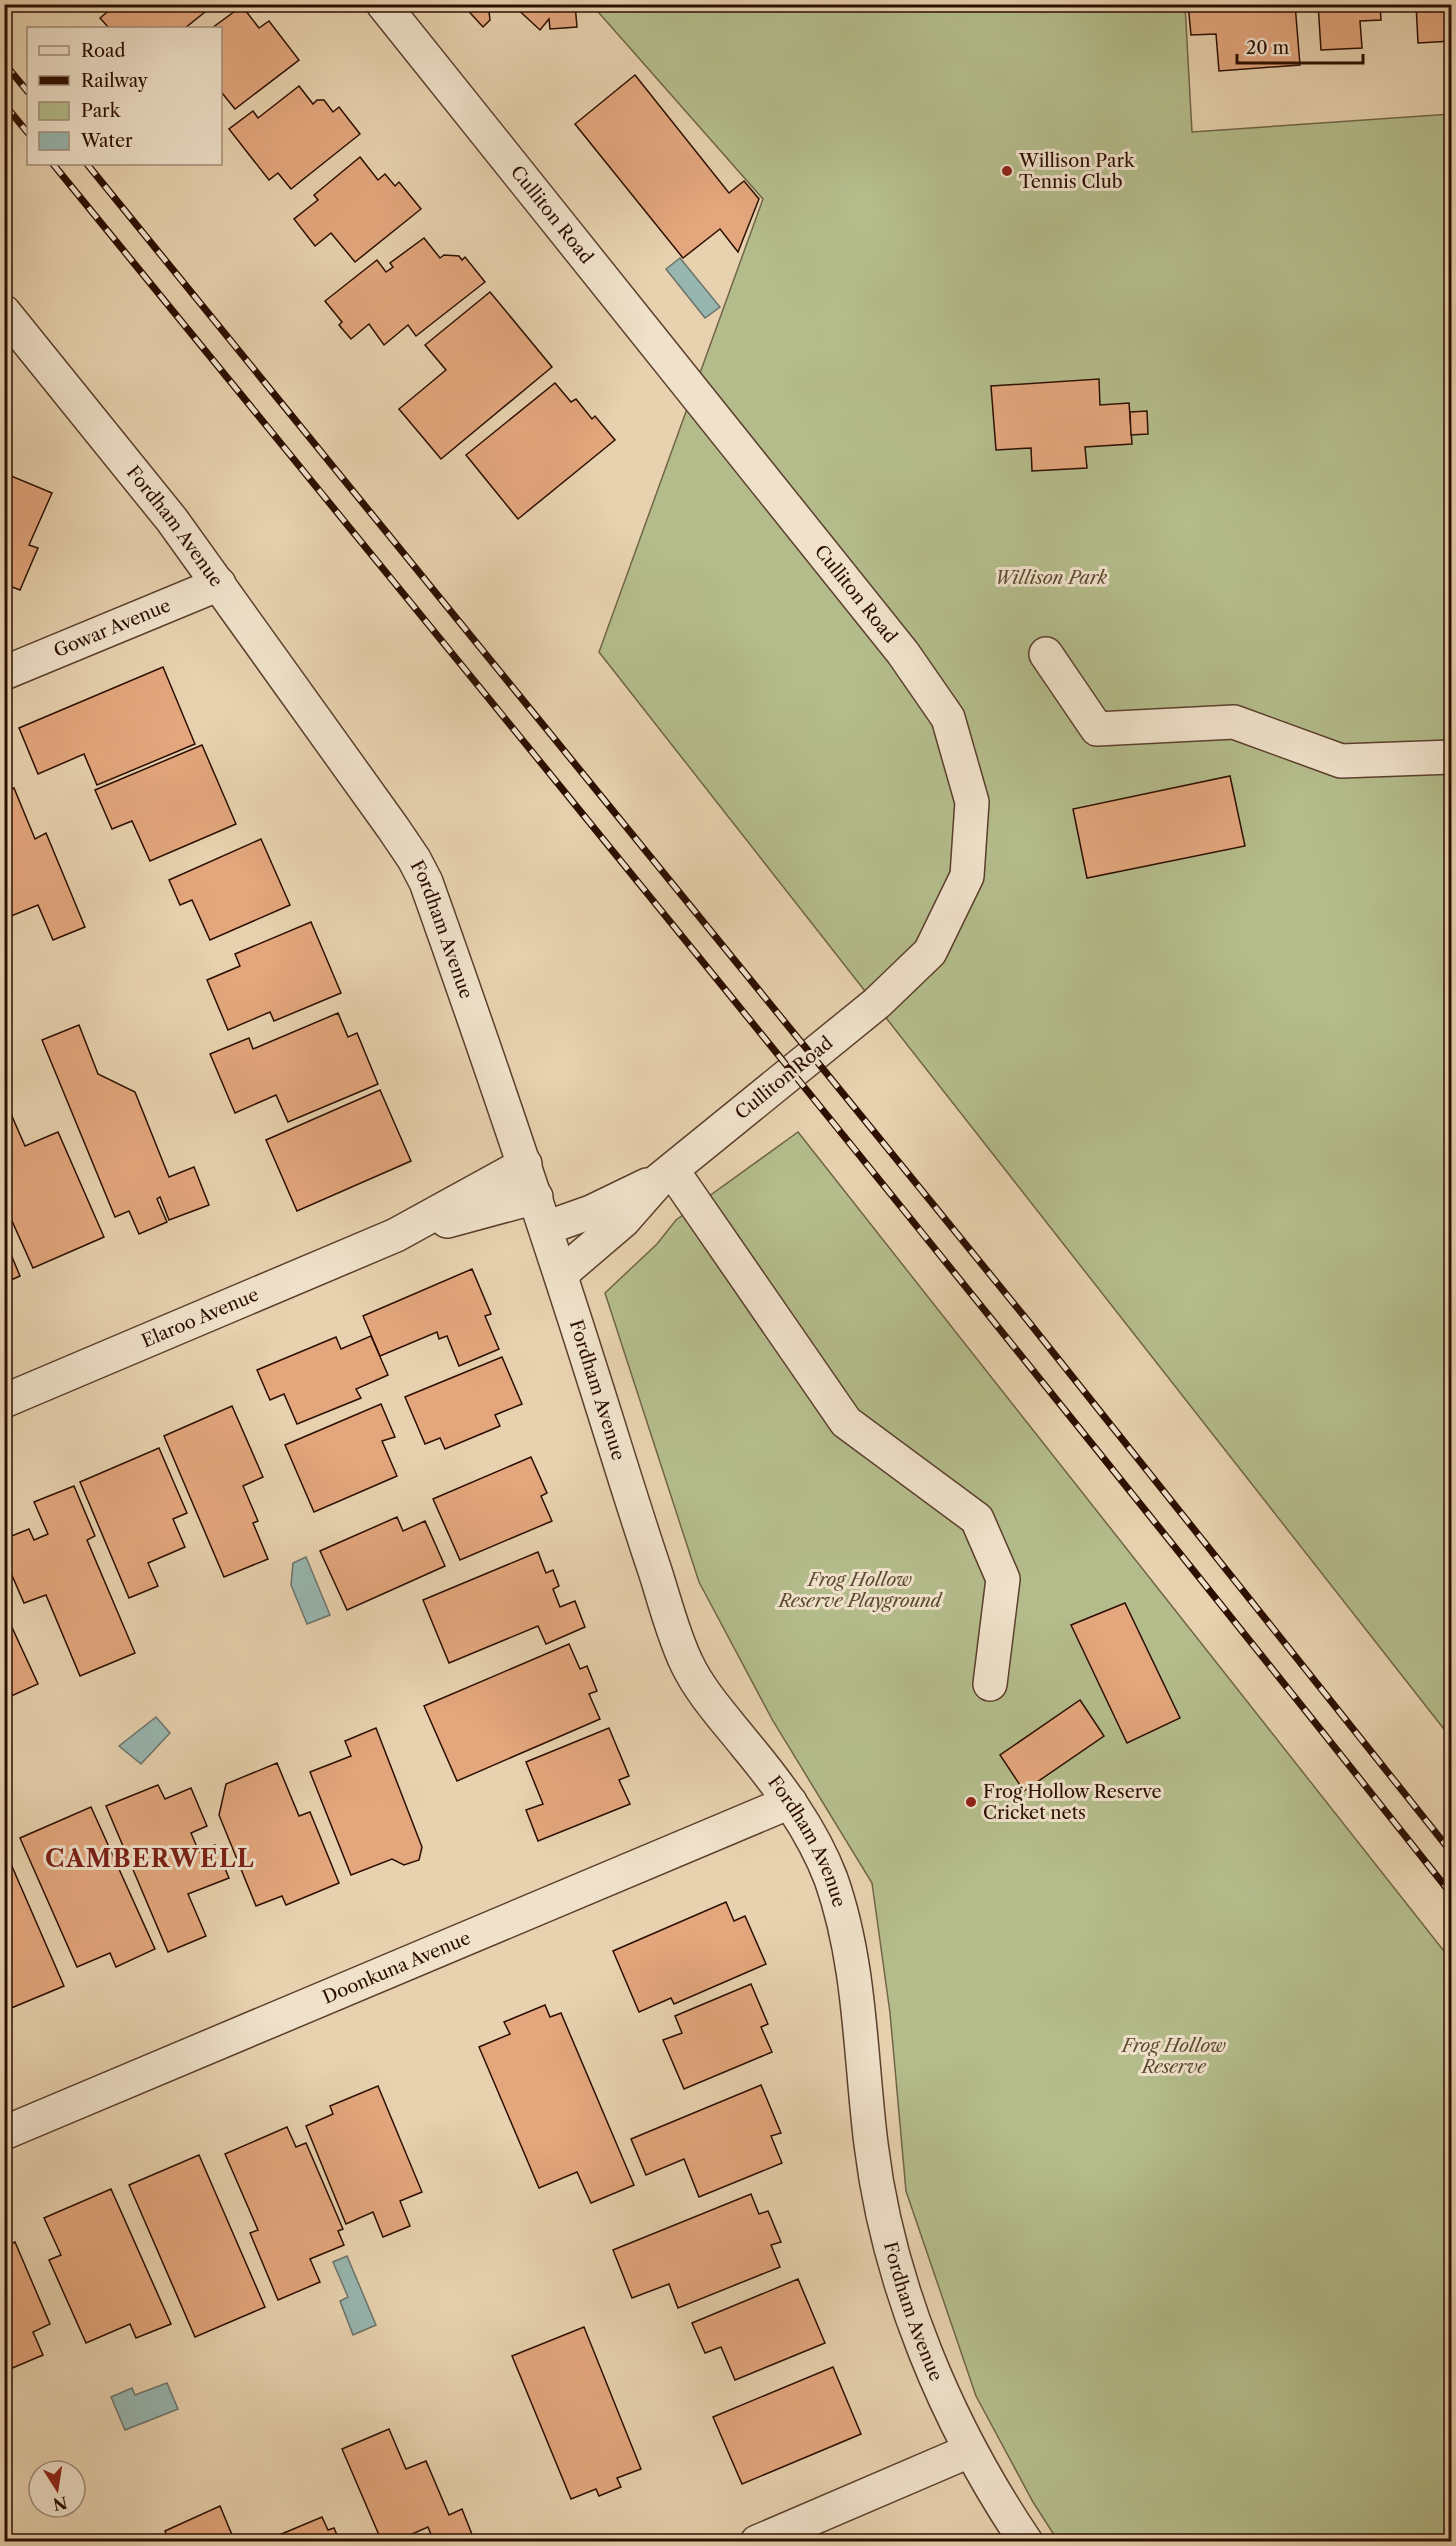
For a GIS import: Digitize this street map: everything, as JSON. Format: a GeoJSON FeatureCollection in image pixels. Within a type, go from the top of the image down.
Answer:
{"type":"FeatureCollection","features":[{"type":"Feature","properties":{"kind":"street","name":"Culliton Road"},"geometry":{"type":"LineString","coordinates":[[383,4],[903,653],[948,718],[972,802],[967,876],[930,952],[877,1003],[666,1175],[623,1221],[561,1274]]}},
{"type":"Feature","properties":{"kind":"street","name":"Fordham Avenue"},"geometry":{"type":"LineString","coordinates":[[4,312],[172,520],[414,859],[429,892],[525,1164],[649,1554],[688,1666],[712,1703],[790,1802],[814,1842],[829,1875],[841,1910],[854,1972],[871,2147],[890,2250],[908,2305],[969,2451],[1026,2541]]}},
{"type":"Feature","properties":{"kind":"street","name":"Gowar Avenue"},"geometry":{"type":"LineString","coordinates":[[4,673],[219,584]]}},
{"type":"Feature","properties":{"kind":"street"},"geometry":{"type":"LineString","coordinates":[[1046,654],[1097,729],[1234,722],[1341,761],[1452,757]]}},
{"type":"Feature","properties":{"kind":"street","name":"Elaroo Avenue"},"geometry":{"type":"LineString","coordinates":[[4,1401],[396,1235],[525,1164]]}},
{"type":"Feature","properties":{"kind":"street","name":"Culliton Road"},"geometry":{"type":"LineString","coordinates":[[546,1228],[591,1212],[666,1175]]}},
{"type":"Feature","properties":{"kind":"street"},"geometry":{"type":"LineString","coordinates":[[666,1175],[846,1422],[977,1519],[1003,1580],[990,1684]]}},
{"type":"Feature","properties":{"kind":"street","name":"Elaroo Avenue"},"geometry":{"type":"LineString","coordinates":[[396,1235],[536,1197]]}},
{"type":"Feature","properties":{"kind":"street","name":"Doonkuna Avenue"},"geometry":{"type":"LineString","coordinates":[[4,2133],[790,1802]]}},
{"type":"Feature","properties":{"kind":"street"},"geometry":{"type":"LineString","coordinates":[[757,2541],[969,2451]]}},
{"type":"Feature","properties":{"kind":"green space","name":"Willison Park"},"geometry":{"type":"Polygon","coordinates":[[[592,5],[1185,5],[1192,132],[1451,114],[1451,1738],[599,652],[763,199],[592,5]]]}},
{"type":"Feature","properties":{"kind":"green space","name":"Frog Hollow Reserve"},"geometry":{"type":"Polygon","coordinates":[[[798,1132],[1451,1960],[1451,2541],[1058,2541],[1033,2502],[976,2396],[906,2191],[890,2013],[872,1883],[773,1721],[699,1582],[605,1293],[657,1244],[676,1220],[798,1132]]]}},
{"type":"Feature","properties":{"kind":"water"},"geometry":{"type":"Polygon","coordinates":[[[680,258],[720,307],[705,318],[666,269],[680,258]]]}},
{"type":"Feature","properties":{"kind":"water"},"geometry":{"type":"Polygon","coordinates":[[[306,1557],[330,1615],[307,1624],[291,1585],[293,1563],[306,1557]]]}},
{"type":"Feature","properties":{"kind":"water"},"geometry":{"type":"Polygon","coordinates":[[[156,1717],[170,1733],[141,1764],[119,1746],[156,1717]]]}},
{"type":"Feature","properties":{"kind":"water"},"geometry":{"type":"Polygon","coordinates":[[[347,2256],[376,2325],[353,2335],[340,2301],[348,2297],[333,2262],[347,2256]]]}},
{"type":"Feature","properties":{"kind":"water"},"geometry":{"type":"Polygon","coordinates":[[[167,2383],[178,2409],[125,2430],[111,2397],[132,2388],[135,2395],[167,2383]]]}},
{"type":"Feature","properties":{"kind":"building"},"geometry":{"type":"Polygon","coordinates":[[[117,4],[215,4],[186,27],[108,27],[100,18],[117,4]]]}},
{"type":"Feature","properties":{"kind":"building"},"geometry":{"type":"Polygon","coordinates":[[[462,4],[488,4],[490,20],[483,27],[462,4]]]}},
{"type":"Feature","properties":{"kind":"building"},"geometry":{"type":"Polygon","coordinates":[[[512,4],[575,4],[577,27],[550,29],[549,19],[540,30],[512,4]]]}},
{"type":"Feature","properties":{"kind":"building"},"geometry":{"type":"Polygon","coordinates":[[[1188,4],[1295,4],[1300,65],[1219,71],[1216,34],[1191,35],[1188,4]]]}},
{"type":"Feature","properties":{"kind":"building"},"geometry":{"type":"Polygon","coordinates":[[[1318,4],[1380,4],[1381,20],[1360,21],[1362,48],[1321,50],[1318,4]]]}},
{"type":"Feature","properties":{"kind":"building"},"geometry":{"type":"Polygon","coordinates":[[[1416,4],[1452,4],[1452,41],[1418,43],[1416,4]]]}},
{"type":"Feature","properties":{"kind":"building"},"geometry":{"type":"Polygon","coordinates":[[[242,6],[259,28],[269,21],[299,60],[235,109],[222,93],[222,27],[213,27],[242,6]]]}},
{"type":"Feature","properties":{"kind":"building"},"geometry":{"type":"Polygon","coordinates":[[[635,75],[729,193],[744,181],[759,199],[738,252],[720,229],[683,258],[575,124],[635,75]]]}},
{"type":"Feature","properties":{"kind":"building"},"geometry":{"type":"Polygon","coordinates":[[[299,86],[313,104],[317,100],[324,100],[333,112],[339,107],[360,134],[291,189],[278,173],[269,180],[229,129],[253,111],[258,118],[299,86]]]}},
{"type":"Feature","properties":{"kind":"building"},"geometry":{"type":"Polygon","coordinates":[[[360,157],[378,180],[385,174],[395,186],[399,182],[421,209],[355,262],[331,233],[315,246],[294,219],[318,200],[314,195],[360,157]]]}},
{"type":"Feature","properties":{"kind":"building"},"geometry":{"type":"Polygon","coordinates":[[[424,238],[440,258],[444,255],[459,256],[462,260],[465,257],[485,282],[416,336],[408,325],[384,345],[369,324],[351,339],[339,325],[342,322],[325,301],[377,260],[386,272],[393,267],[390,263],[424,238]]]}},
{"type":"Feature","properties":{"kind":"building"},"geometry":{"type":"Polygon","coordinates":[[[490,292],[552,367],[441,459],[399,409],[446,370],[425,345],[490,292]]]}},
{"type":"Feature","properties":{"kind":"building"},"geometry":{"type":"Polygon","coordinates":[[[1099,379],[1100,405],[1129,403],[1132,444],[1085,447],[1087,468],[1032,471],[1031,448],[996,450],[991,386],[1099,379]]]}},
{"type":"Feature","properties":{"kind":"building"},"geometry":{"type":"Polygon","coordinates":[[[555,383],[571,402],[576,399],[592,419],[595,416],[615,440],[518,519],[466,455],[555,383]]]}},
{"type":"Feature","properties":{"kind":"building"},"geometry":{"type":"Polygon","coordinates":[[[1147,411],[1148,434],[1131,435],[1130,412],[1147,411]]]}},
{"type":"Feature","properties":{"kind":"building"},"geometry":{"type":"Polygon","coordinates":[[[4,465],[11,476],[52,493],[29,545],[38,548],[20,590],[4,584],[4,465]]]}},
{"type":"Feature","properties":{"kind":"building"},"geometry":{"type":"Polygon","coordinates":[[[163,667],[195,744],[97,785],[84,754],[38,774],[19,728],[163,667]]]}},
{"type":"Feature","properties":{"kind":"building"},"geometry":{"type":"Polygon","coordinates":[[[202,745],[236,824],[150,861],[132,821],[112,829],[95,790],[202,745]]]}},
{"type":"Feature","properties":{"kind":"building"},"geometry":{"type":"Polygon","coordinates":[[[1230,776],[1245,846],[1087,878],[1073,809],[1230,776]]]}},
{"type":"Feature","properties":{"kind":"building"},"geometry":{"type":"Polygon","coordinates":[[[14,788],[35,839],[46,833],[85,927],[53,940],[38,905],[4,919],[4,792],[14,788]]]}},
{"type":"Feature","properties":{"kind":"building"},"geometry":{"type":"Polygon","coordinates":[[[261,839],[290,905],[210,940],[192,900],[180,905],[169,880],[261,839]]]}},
{"type":"Feature","properties":{"kind":"building"},"geometry":{"type":"Polygon","coordinates":[[[311,922],[341,993],[274,1021],[270,1012],[228,1030],[207,980],[240,966],[235,954],[311,922]]]}},
{"type":"Feature","properties":{"kind":"building"},"geometry":{"type":"Polygon","coordinates":[[[338,1013],[348,1037],[357,1033],[378,1084],[288,1122],[276,1095],[235,1113],[210,1054],[249,1038],[253,1049],[338,1013]]]}},
{"type":"Feature","properties":{"kind":"building"},"geometry":{"type":"Polygon","coordinates":[[[79,1025],[98,1074],[135,1092],[169,1177],[194,1167],[209,1205],[169,1220],[160,1197],[157,1199],[167,1222],[139,1234],[129,1211],[115,1217],[42,1040],[79,1025]]]}},
{"type":"Feature","properties":{"kind":"building"},"geometry":{"type":"Polygon","coordinates":[[[380,1090],[411,1161],[297,1211],[266,1140],[380,1090]]]}},
{"type":"Feature","properties":{"kind":"building"},"geometry":{"type":"Polygon","coordinates":[[[4,1098],[25,1146],[58,1132],[104,1237],[33,1268],[4,1203],[4,1098]]]}},
{"type":"Feature","properties":{"kind":"building"},"geometry":{"type":"Polygon","coordinates":[[[4,1238],[20,1276],[4,1283],[4,1238]]]}},
{"type":"Feature","properties":{"kind":"building"},"geometry":{"type":"Polygon","coordinates":[[[472,1269],[491,1314],[485,1316],[499,1349],[459,1366],[447,1336],[439,1339],[437,1332],[380,1356],[363,1316],[472,1269]]]}},
{"type":"Feature","properties":{"kind":"building"},"geometry":{"type":"Polygon","coordinates":[[[371,1336],[388,1375],[356,1389],[361,1398],[297,1424],[284,1394],[270,1400],[257,1370],[336,1337],[341,1349],[371,1336]]]}},
{"type":"Feature","properties":{"kind":"building"},"geometry":{"type":"Polygon","coordinates":[[[502,1357],[522,1404],[495,1415],[500,1426],[445,1449],[440,1438],[425,1444],[405,1397],[502,1357]]]}},
{"type":"Feature","properties":{"kind":"building"},"geometry":{"type":"Polygon","coordinates":[[[381,1404],[395,1437],[382,1441],[397,1476],[314,1512],[285,1445],[381,1404]]]}},
{"type":"Feature","properties":{"kind":"building"},"geometry":{"type":"Polygon","coordinates":[[[232,1406],[263,1477],[243,1486],[258,1521],[253,1523],[268,1559],[224,1577],[164,1436],[232,1406]]]}},
{"type":"Feature","properties":{"kind":"building"},"geometry":{"type":"Polygon","coordinates":[[[159,1448],[187,1513],[173,1519],[185,1547],[148,1563],[158,1586],[129,1598],[80,1482],[159,1448]]]}},
{"type":"Feature","properties":{"kind":"building"},"geometry":{"type":"Polygon","coordinates":[[[531,1457],[547,1493],[541,1496],[552,1521],[460,1560],[433,1499],[531,1457]]]}},
{"type":"Feature","properties":{"kind":"building"},"geometry":{"type":"Polygon","coordinates":[[[74,1486],[95,1536],[87,1540],[135,1653],[80,1676],[46,1595],[24,1603],[4,1557],[4,1539],[29,1529],[34,1540],[48,1534],[34,1502],[74,1486]]]}},
{"type":"Feature","properties":{"kind":"building"},"geometry":{"type":"Polygon","coordinates":[[[397,1517],[403,1531],[425,1521],[445,1566],[347,1610],[320,1551],[397,1517]]]}},
{"type":"Feature","properties":{"kind":"building"},"geometry":{"type":"Polygon","coordinates":[[[538,1552],[546,1573],[553,1570],[559,1586],[553,1589],[560,1607],[575,1601],[585,1627],[546,1644],[538,1626],[449,1663],[423,1600],[538,1552]]]}},
{"type":"Feature","properties":{"kind":"building"},"geometry":{"type":"Polygon","coordinates":[[[1125,1603],[1180,1718],[1127,1743],[1071,1625],[1125,1603]]]}},
{"type":"Feature","properties":{"kind":"building"},"geometry":{"type":"Polygon","coordinates":[[[4,1610],[38,1684],[9,1697],[4,1687],[4,1610]]]}},
{"type":"Feature","properties":{"kind":"building"},"geometry":{"type":"Polygon","coordinates":[[[569,1644],[580,1669],[587,1666],[597,1691],[589,1694],[600,1719],[457,1781],[424,1706],[569,1644]]]}},
{"type":"Feature","properties":{"kind":"building"},"geometry":{"type":"Polygon","coordinates":[[[1080,1700],[1104,1736],[1024,1791],[1000,1755],[1080,1700]]]}},
{"type":"Feature","properties":{"kind":"building"},"geometry":{"type":"Polygon","coordinates":[[[376,1728],[422,1847],[419,1860],[404,1865],[392,1859],[351,1875],[310,1772],[351,1756],[345,1741],[376,1728]]]}},
{"type":"Feature","properties":{"kind":"building"},"geometry":{"type":"Polygon","coordinates":[[[609,1728],[629,1776],[619,1780],[630,1804],[538,1841],[526,1810],[543,1804],[526,1762],[609,1728]]]}},
{"type":"Feature","properties":{"kind":"building"},"geometry":{"type":"Polygon","coordinates":[[[277,1763],[299,1816],[310,1812],[339,1883],[286,1905],[282,1896],[256,1906],[219,1815],[226,1784],[277,1763]]]}},
{"type":"Feature","properties":{"kind":"building"},"geometry":{"type":"Polygon","coordinates":[[[158,1785],[165,1799],[191,1788],[207,1826],[191,1833],[199,1852],[215,1845],[229,1878],[188,1894],[206,1936],[168,1952],[106,1806],[158,1785]]]}},
{"type":"Feature","properties":{"kind":"building"},"geometry":{"type":"Polygon","coordinates":[[[91,1807],[155,1949],[116,1967],[110,1953],[77,1967],[20,1838],[91,1807]]]}},
{"type":"Feature","properties":{"kind":"building"},"geometry":{"type":"Polygon","coordinates":[[[4,1848],[64,1986],[4,2011],[4,1848]]]}},
{"type":"Feature","properties":{"kind":"building"},"geometry":{"type":"Polygon","coordinates":[[[726,1902],[734,1921],[745,1916],[766,1964],[674,2004],[671,1998],[639,2012],[613,1951],[726,1902]]]}},
{"type":"Feature","properties":{"kind":"building"},"geometry":{"type":"Polygon","coordinates":[[[751,1984],[768,2024],[761,2027],[772,2052],[684,2089],[663,2040],[682,2033],[675,2016],[751,1984]]]}},
{"type":"Feature","properties":{"kind":"building"},"geometry":{"type":"Polygon","coordinates":[[[545,2005],[550,2017],[561,2013],[634,2185],[591,2203],[577,2172],[539,2188],[479,2047],[510,2034],[504,2022],[545,2005]]]}},
{"type":"Feature","properties":{"kind":"building"},"geometry":{"type":"Polygon","coordinates":[[[761,2085],[781,2133],[771,2136],[782,2163],[699,2197],[684,2159],[646,2175],[631,2139],[761,2085]]]}},
{"type":"Feature","properties":{"kind":"building"},"geometry":{"type":"Polygon","coordinates":[[[378,2086],[422,2192],[400,2201],[410,2226],[383,2237],[373,2212],[346,2224],[306,2126],[333,2114],[330,2106],[378,2086]]]}},
{"type":"Feature","properties":{"kind":"building"},"geometry":{"type":"Polygon","coordinates":[[[287,2127],[296,2147],[306,2143],[343,2229],[338,2231],[344,2245],[310,2259],[320,2282],[278,2300],[250,2233],[258,2230],[225,2154],[287,2127]]]}},
{"type":"Feature","properties":{"kind":"building"},"geometry":{"type":"Polygon","coordinates":[[[199,2155],[265,2307],[195,2337],[129,2185],[199,2155]]]}},
{"type":"Feature","properties":{"kind":"building"},"geometry":{"type":"Polygon","coordinates":[[[111,2189],[171,2324],[136,2338],[130,2324],[86,2343],[49,2260],[61,2255],[44,2218],[111,2189]]]}},
{"type":"Feature","properties":{"kind":"building"},"geometry":{"type":"Polygon","coordinates":[[[751,2194],[759,2214],[768,2211],[781,2242],[771,2245],[780,2267],[678,2308],[669,2284],[632,2298],[613,2250],[751,2194]]]}},
{"type":"Feature","properties":{"kind":"building"},"geometry":{"type":"Polygon","coordinates":[[[15,2242],[50,2324],[33,2332],[43,2355],[10,2369],[4,2360],[4,2247],[15,2242]]]}},
{"type":"Feature","properties":{"kind":"building"},"geometry":{"type":"Polygon","coordinates":[[[798,2279],[825,2343],[735,2380],[721,2347],[705,2353],[692,2323],[798,2279]]]}},
{"type":"Feature","properties":{"kind":"building"},"geometry":{"type":"Polygon","coordinates":[[[584,2327],[641,2469],[617,2478],[621,2487],[599,2496],[596,2489],[571,2499],[512,2356],[584,2327]]]}},
{"type":"Feature","properties":{"kind":"building"},"geometry":{"type":"Polygon","coordinates":[[[833,2367],[861,2434],[742,2484],[713,2417],[833,2367]]]}},
{"type":"Feature","properties":{"kind":"building"},"geometry":{"type":"Polygon","coordinates":[[[389,2429],[406,2469],[426,2461],[449,2515],[462,2509],[475,2542],[434,2542],[428,2527],[394,2542],[382,2542],[342,2449],[389,2429]]]}},
{"type":"Feature","properties":{"kind":"building"},"geometry":{"type":"Polygon","coordinates":[[[220,2506],[235,2542],[169,2542],[165,2531],[220,2506]]]}},
{"type":"Feature","properties":{"kind":"building"},"geometry":{"type":"Polygon","coordinates":[[[322,2517],[328,2530],[334,2528],[340,2542],[274,2542],[272,2538],[322,2517]]]}},
{"type":"Feature","properties":{"kind":"railway"},"geometry":{"type":"LineString","coordinates":[[4,63],[27,91]]}},
{"type":"Feature","properties":{"kind":"railway"},"geometry":{"type":"LineString","coordinates":[[4,104],[27,132]]}},
{"type":"Feature","properties":{"kind":"railway"},"geometry":{"type":"LineString","coordinates":[[54,165],[930,1243],[1452,1895]]}},
{"type":"Feature","properties":{"kind":"railway"},"geometry":{"type":"LineString","coordinates":[[88,165],[1028,1321],[1452,1853]]}},
{"type":"Feature","properties":{"kind":"place","name":"Willison Park Tennis Club"},"geometry":{"type":"Point","coordinates":[1007,171]}},
{"type":"Feature","properties":{"kind":"place","name":"Frog Hollow Reserve Cricket nets"},"geometry":{"type":"Point","coordinates":[971,1802]}},
{"type":"Feature","properties":{"kind":"district","name":"CAMBERWELL"},"geometry":{"type":"Point","coordinates":[150,1859]}},
{"type":"Feature","properties":{"kind":"park label","name":"Frog Hollow Reserve Playground"},"geometry":{"type":"Point","coordinates":[860,1590]}}]}
